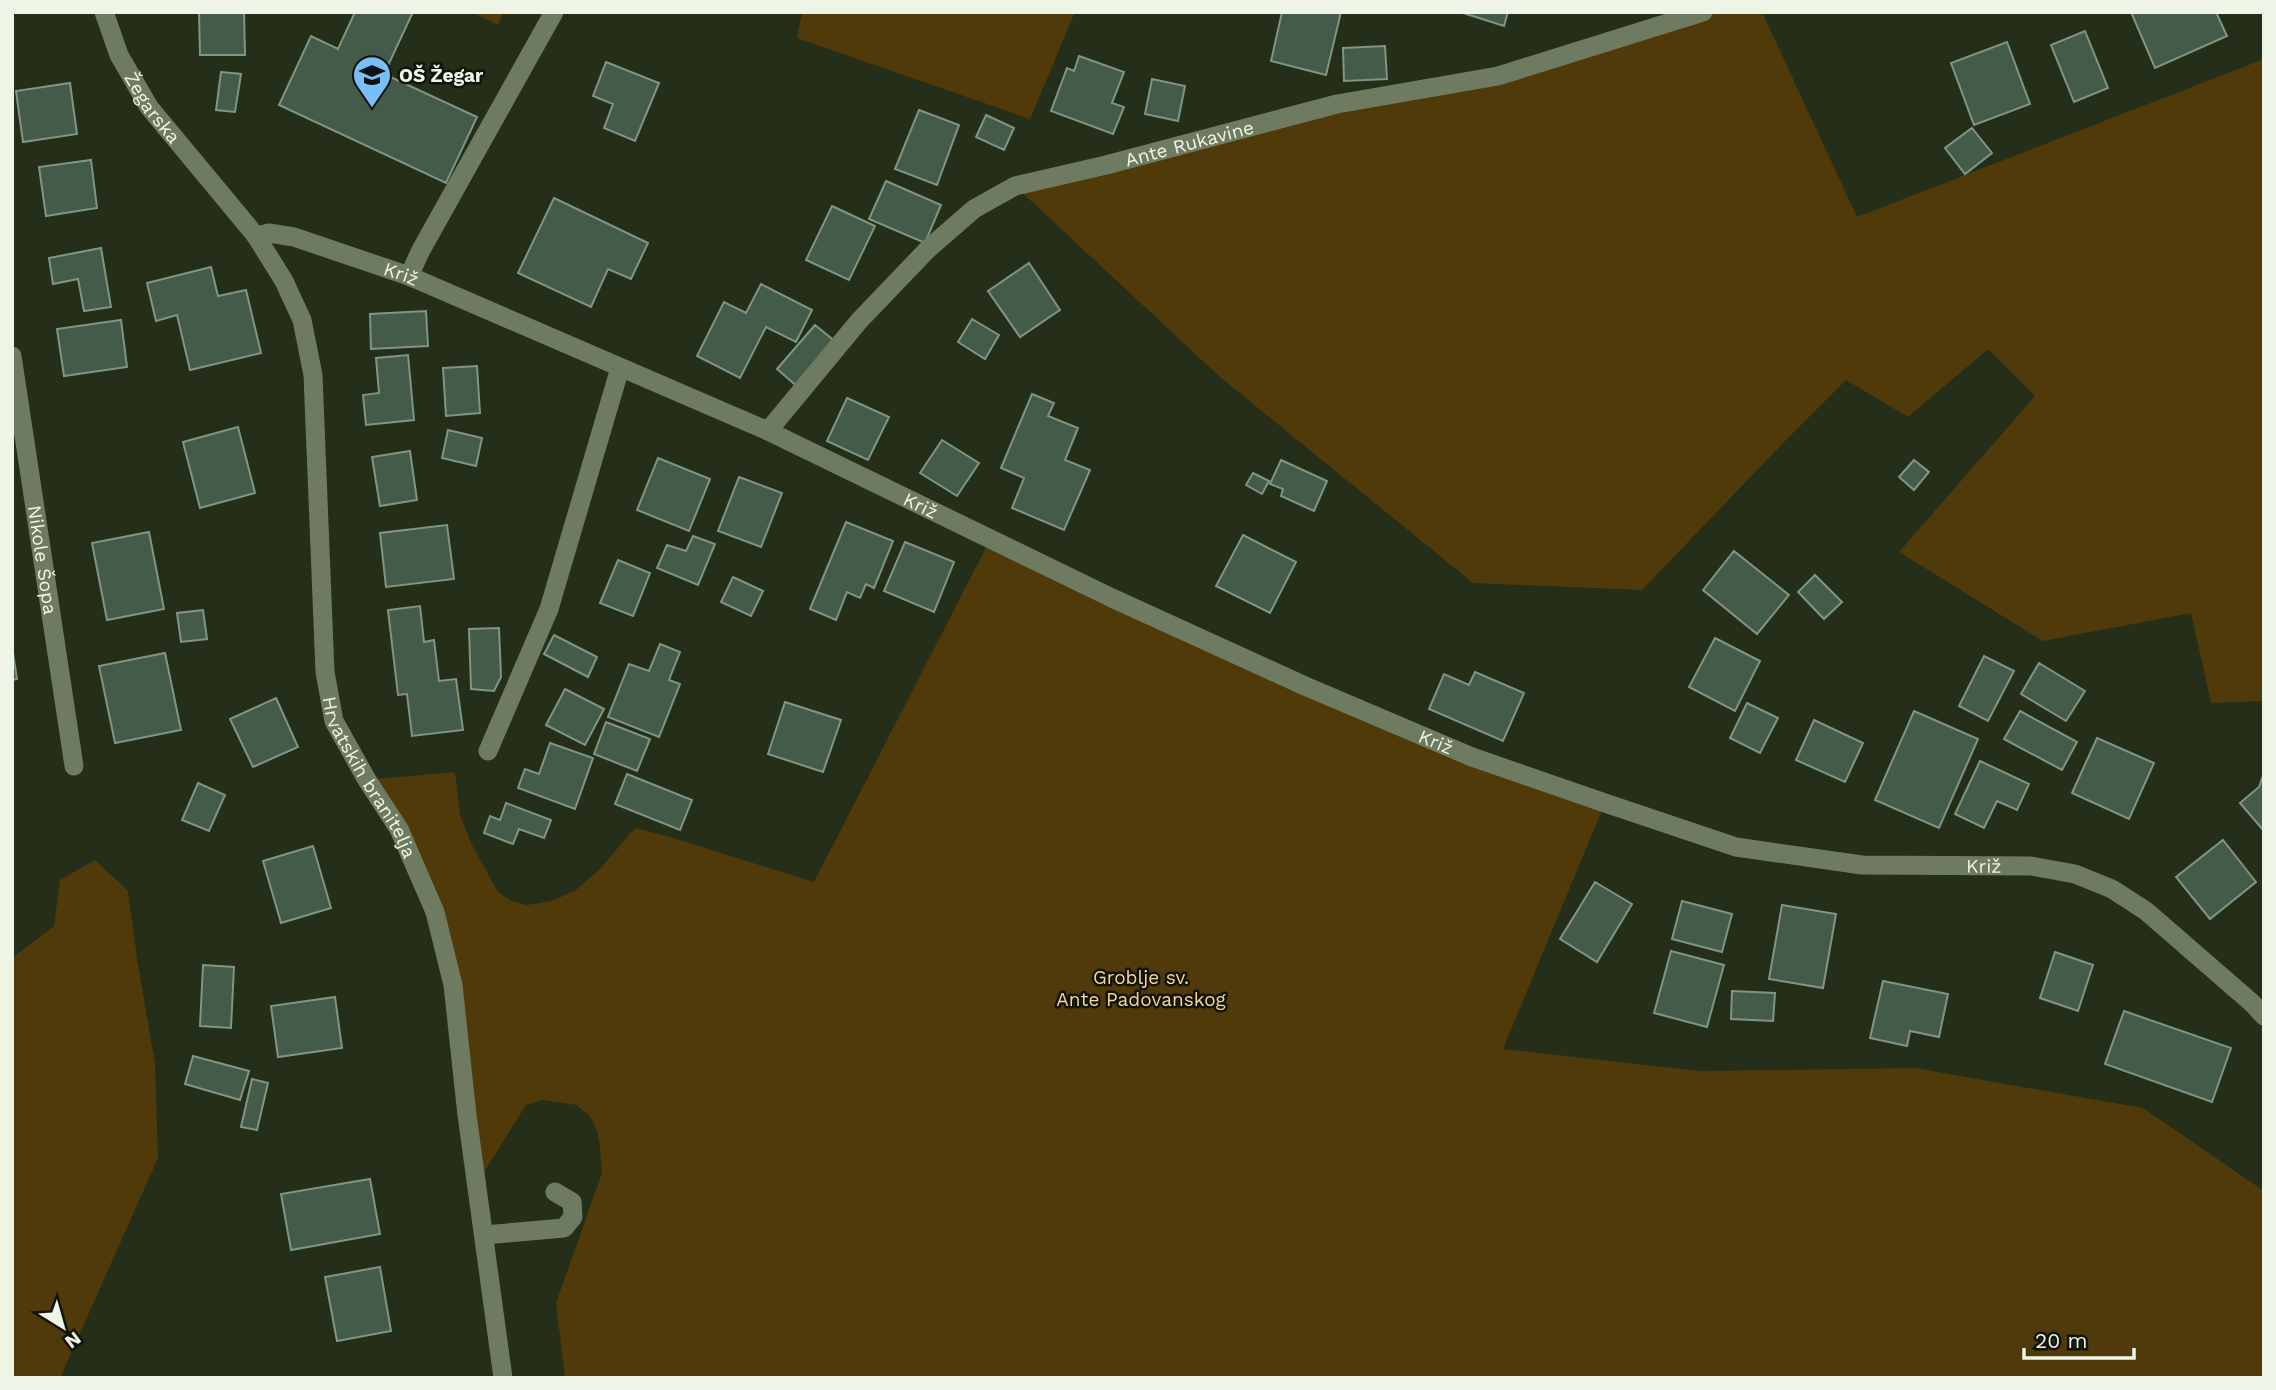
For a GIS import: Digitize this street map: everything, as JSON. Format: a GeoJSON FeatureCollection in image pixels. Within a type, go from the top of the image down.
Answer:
{"type":"FeatureCollection","features":[{"type":"Feature","properties":{"kind":"street","name":"Žegarska"},"geometry":{"type":"LineString","coordinates":[[104,12],[119,55],[149,107],[219,193]]}},
{"type":"Feature","properties":{"kind":"street"},"geometry":{"type":"LineString","coordinates":[[409,276],[554,12]]}},
{"type":"Feature","properties":{"kind":"street","name":"Ante Rukavine"},"geometry":{"type":"LineString","coordinates":[[768,431],[859,321],[928,249],[974,209],[1016,186],[1337,104],[1498,76],[1703,12]]}},
{"type":"Feature","properties":{"kind":"street","name":"Hrvatskih branitelja"},"geometry":{"type":"LineString","coordinates":[[219,193],[256,236],[284,281],[302,320],[313,375],[325,672],[334,721],[367,780],[399,829],[435,912],[453,985],[503,1378]]}},
{"type":"Feature","properties":{"kind":"street","name":"Križ"},"geometry":{"type":"LineString","coordinates":[[256,236],[269,233],[294,237],[409,276],[768,431],[1112,598],[1305,686],[1472,757],[1737,847],[1862,865],[2031,866],[2075,874],[2112,889],[2146,911],[2260,1006]]}},
{"type":"Feature","properties":{"kind":"street","name":"Nikole Šopa"},"geometry":{"type":"LineString","coordinates":[[12,356],[74,766]]}},
{"type":"Feature","properties":{"kind":"street"},"geometry":{"type":"LineString","coordinates":[[488,751],[549,609],[620,368]]}},
{"type":"Feature","properties":{"kind":"street"},"geometry":{"type":"LineString","coordinates":[[484,1235],[564,1228],[573,1217],[572,1202],[555,1192]]}},
{"type":"Feature","properties":{"kind":"green space"},"geometry":{"type":"Polygon","coordinates":[[[471,12],[504,12],[498,25],[471,12]]]}},
{"type":"Feature","properties":{"kind":"green space"},"geometry":{"type":"Polygon","coordinates":[[[802,12],[1075,12],[1030,119],[797,38],[802,12]]]}},
{"type":"Feature","properties":{"kind":"green space"},"geometry":{"type":"Polygon","coordinates":[[[1703,12],[1762,12],[1857,217],[2264,59],[2264,701],[2211,703],[2191,613],[2043,641],[1899,552],[2035,396],[1988,349],[1908,417],[1846,380],[1642,590],[1473,583],[1220,377],[1015,186],[1498,76],[1703,12]]]}},
{"type":"Feature","properties":{"kind":"green space","name":"Groblje sv. Ante Padovanskog"},"geometry":{"type":"Polygon","coordinates":[[[991,538],[1305,686],[1605,803],[1503,1049],[1699,1071],[1915,1068],[2143,1108],[2261,1189],[2264,1187],[2264,1378],[565,1378],[556,1303],[602,1173],[597,1131],[590,1116],[577,1105],[543,1100],[526,1105],[476,1185],[435,912],[367,780],[455,772],[460,815],[472,845],[498,892],[512,901],[527,905],[552,901],[576,890],[600,869],[635,828],[814,882],[991,538]]]}},
{"type":"Feature","properties":{"kind":"green space"},"geometry":{"type":"Polygon","coordinates":[[[95,860],[128,891],[155,1064],[158,1158],[60,1378],[12,1378],[12,958],[54,926],[60,880],[95,860]]]}},
{"type":"Feature","properties":{"kind":"building"},"geometry":{"type":"Polygon","coordinates":[[[199,12],[244,12],[245,55],[200,55],[199,12]]]}},
{"type":"Feature","properties":{"kind":"building"},"geometry":{"type":"Polygon","coordinates":[[[355,12],[413,12],[384,74],[477,117],[446,183],[279,105],[311,36],[338,49],[355,12]]]}},
{"type":"Feature","properties":{"kind":"building"},"geometry":{"type":"Polygon","coordinates":[[[1282,12],[1341,12],[1326,75],[1271,61],[1282,12]]]}},
{"type":"Feature","properties":{"kind":"building"},"geometry":{"type":"Polygon","coordinates":[[[1460,12],[1508,12],[1504,26],[1460,12]]]}},
{"type":"Feature","properties":{"kind":"building"},"geometry":{"type":"Polygon","coordinates":[[[2131,12],[2216,12],[2227,36],[2155,68],[2131,12]]]}},
{"type":"Feature","properties":{"kind":"building"},"geometry":{"type":"Polygon","coordinates":[[[2085,31],[2108,88],[2074,102],[2051,45],[2085,31]]]}},
{"type":"Feature","properties":{"kind":"building"},"geometry":{"type":"Polygon","coordinates":[[[2007,42],[2030,104],[1974,125],[1951,63],[2007,42]]]}},
{"type":"Feature","properties":{"kind":"building"},"geometry":{"type":"Polygon","coordinates":[[[1385,46],[1387,79],[1344,81],[1343,48],[1385,46]]]}},
{"type":"Feature","properties":{"kind":"building"},"geometry":{"type":"Polygon","coordinates":[[[1079,56],[1124,72],[1112,103],[1124,107],[1113,134],[1051,111],[1067,68],[1074,71],[1079,56]]]}},
{"type":"Feature","properties":{"kind":"building"},"geometry":{"type":"Polygon","coordinates":[[[606,62],[659,83],[635,141],[604,128],[613,104],[593,96],[606,62]]]}},
{"type":"Feature","properties":{"kind":"building"},"geometry":{"type":"Polygon","coordinates":[[[221,72],[241,74],[235,112],[216,110],[221,72]]]}},
{"type":"Feature","properties":{"kind":"building"},"geometry":{"type":"Polygon","coordinates":[[[1152,79],[1185,86],[1178,121],[1145,114],[1152,79]]]}},
{"type":"Feature","properties":{"kind":"building"},"geometry":{"type":"Polygon","coordinates":[[[70,83],[77,134],[23,142],[16,91],[70,83]]]}},
{"type":"Feature","properties":{"kind":"building"},"geometry":{"type":"Polygon","coordinates":[[[919,110],[959,125],[937,185],[895,169],[919,110]]]}},
{"type":"Feature","properties":{"kind":"building"},"geometry":{"type":"Polygon","coordinates":[[[986,115],[1014,128],[1004,150],[976,137],[986,115]]]}},
{"type":"Feature","properties":{"kind":"building"},"geometry":{"type":"Polygon","coordinates":[[[1972,128],[1992,153],[1965,174],[1945,148],[1972,128]]]}},
{"type":"Feature","properties":{"kind":"building"},"geometry":{"type":"Polygon","coordinates":[[[91,160],[97,208],[46,216],[39,167],[91,160]]]}},
{"type":"Feature","properties":{"kind":"building"},"geometry":{"type":"Polygon","coordinates":[[[886,181],[941,205],[925,243],[869,219],[886,181]]]}},
{"type":"Feature","properties":{"kind":"building"},"geometry":{"type":"Polygon","coordinates":[[[554,198],[648,243],[631,279],[608,269],[591,307],[518,273],[554,198]]]}},
{"type":"Feature","properties":{"kind":"building"},"geometry":{"type":"Polygon","coordinates":[[[832,206],[875,226],[849,280],[806,260],[832,206]]]}},
{"type":"Feature","properties":{"kind":"building"},"geometry":{"type":"Polygon","coordinates":[[[101,248],[111,307],[84,311],[78,279],[53,284],[49,258],[101,248]]]}},
{"type":"Feature","properties":{"kind":"building"},"geometry":{"type":"Polygon","coordinates":[[[1029,263],[1060,310],[1020,337],[988,291],[1029,263]]]}},
{"type":"Feature","properties":{"kind":"building"},"geometry":{"type":"Polygon","coordinates":[[[211,267],[218,296],[246,290],[261,353],[190,370],[177,315],[156,321],[147,283],[211,267]]]}},
{"type":"Feature","properties":{"kind":"building"},"geometry":{"type":"Polygon","coordinates":[[[761,284],[812,310],[796,342],[766,327],[740,378],[697,356],[724,302],[746,313],[761,284]]]}},
{"type":"Feature","properties":{"kind":"building"},"geometry":{"type":"Polygon","coordinates":[[[426,311],[428,346],[371,349],[370,314],[426,311]]]}},
{"type":"Feature","properties":{"kind":"building"},"geometry":{"type":"Polygon","coordinates":[[[972,319],[999,335],[985,359],[958,342],[972,319]]]}},
{"type":"Feature","properties":{"kind":"building"},"geometry":{"type":"Polygon","coordinates":[[[121,320],[127,367],[64,376],[57,329],[121,320]]]}},
{"type":"Feature","properties":{"kind":"building"},"geometry":{"type":"Polygon","coordinates":[[[815,325],[837,343],[799,388],[777,369],[815,325]]]}},
{"type":"Feature","properties":{"kind":"building"},"geometry":{"type":"Polygon","coordinates":[[[408,355],[414,420],[366,425],[363,395],[379,393],[376,358],[408,355]]]}},
{"type":"Feature","properties":{"kind":"building"},"geometry":{"type":"Polygon","coordinates":[[[477,366],[480,413],[446,416],[443,368],[477,366]]]}},
{"type":"Feature","properties":{"kind":"building"},"geometry":{"type":"Polygon","coordinates":[[[1032,394],[1054,403],[1048,416],[1078,428],[1065,460],[1090,470],[1064,530],[1012,508],[1024,478],[1001,468],[1032,394]]]}},
{"type":"Feature","properties":{"kind":"building"},"geometry":{"type":"Polygon","coordinates":[[[847,398],[889,417],[868,460],[827,441],[847,398]]]}},
{"type":"Feature","properties":{"kind":"building"},"geometry":{"type":"Polygon","coordinates":[[[238,427],[255,493],[200,508],[183,442],[238,427]]]}},
{"type":"Feature","properties":{"kind":"building"},"geometry":{"type":"Polygon","coordinates":[[[448,430],[482,438],[476,466],[442,458],[448,430]]]}},
{"type":"Feature","properties":{"kind":"building"},"geometry":{"type":"Polygon","coordinates":[[[942,440],[979,463],[957,496],[920,473],[942,440]]]}},
{"type":"Feature","properties":{"kind":"building"},"geometry":{"type":"Polygon","coordinates":[[[410,451],[417,500],[380,506],[372,457],[410,451]]]}},
{"type":"Feature","properties":{"kind":"building"},"geometry":{"type":"Polygon","coordinates":[[[658,458],[710,479],[689,531],[637,510],[658,458]]]}},
{"type":"Feature","properties":{"kind":"building"},"geometry":{"type":"Polygon","coordinates":[[[1281,460],[1327,481],[1314,511],[1281,496],[1283,489],[1270,484],[1281,460]]]}},
{"type":"Feature","properties":{"kind":"building"},"geometry":{"type":"Polygon","coordinates":[[[1914,460],[1929,472],[1914,490],[1899,477],[1914,460]]]}},
{"type":"Feature","properties":{"kind":"building"},"geometry":{"type":"Polygon","coordinates":[[[1253,473],[1269,481],[1262,494],[1246,485],[1253,473]]]}},
{"type":"Feature","properties":{"kind":"building"},"geometry":{"type":"Polygon","coordinates":[[[739,477],[782,493],[761,547],[718,531],[739,477]]]}},
{"type":"Feature","properties":{"kind":"building"},"geometry":{"type":"Polygon","coordinates":[[[846,522],[893,541],[874,588],[866,584],[860,598],[847,592],[836,620],[810,609],[846,522]]]}},
{"type":"Feature","properties":{"kind":"building"},"geometry":{"type":"Polygon","coordinates":[[[447,525],[454,579],[386,587],[380,533],[447,525]]]}},
{"type":"Feature","properties":{"kind":"building"},"geometry":{"type":"Polygon","coordinates":[[[149,532],[164,609],[107,620],[92,543],[149,532]]]}},
{"type":"Feature","properties":{"kind":"building"},"geometry":{"type":"Polygon","coordinates":[[[1243,535],[1296,562],[1270,613],[1216,586],[1243,535]]]}},
{"type":"Feature","properties":{"kind":"building"},"geometry":{"type":"Polygon","coordinates":[[[693,536],[715,544],[698,585],[657,568],[667,545],[686,551],[693,536]]]}},
{"type":"Feature","properties":{"kind":"building"},"geometry":{"type":"Polygon","coordinates":[[[905,542],[954,562],[934,612],[884,591],[905,542]]]}},
{"type":"Feature","properties":{"kind":"building"},"geometry":{"type":"Polygon","coordinates":[[[1734,551],[1789,595],[1757,634],[1703,590],[1734,551]]]}},
{"type":"Feature","properties":{"kind":"building"},"geometry":{"type":"Polygon","coordinates":[[[618,560],[650,573],[633,616],[600,603],[618,560]]]}},
{"type":"Feature","properties":{"kind":"building"},"geometry":{"type":"Polygon","coordinates":[[[1815,575],[1842,602],[1824,619],[1798,592],[1815,575]]]}},
{"type":"Feature","properties":{"kind":"building"},"geometry":{"type":"Polygon","coordinates":[[[733,577],[763,591],[751,616],[721,602],[733,577]]]}},
{"type":"Feature","properties":{"kind":"building"},"geometry":{"type":"Polygon","coordinates":[[[420,606],[424,642],[434,640],[439,681],[456,679],[463,730],[412,736],[407,694],[398,695],[388,610],[420,606]]]}},
{"type":"Feature","properties":{"kind":"building"},"geometry":{"type":"Polygon","coordinates":[[[203,610],[207,639],[181,642],[177,613],[203,610]]]}},
{"type":"Feature","properties":{"kind":"building"},"geometry":{"type":"Polygon","coordinates":[[[499,628],[501,677],[494,691],[471,689],[469,629],[499,628]]]}},
{"type":"Feature","properties":{"kind":"building"},"geometry":{"type":"Polygon","coordinates":[[[554,635],[597,657],[588,677],[544,654],[554,635]]]}},
{"type":"Feature","properties":{"kind":"building"},"geometry":{"type":"Polygon","coordinates":[[[1715,638],[1760,661],[1735,711],[1689,687],[1715,638]]]}},
{"type":"Feature","properties":{"kind":"building"},"geometry":{"type":"Polygon","coordinates":[[[660,644],[680,652],[669,680],[680,684],[659,737],[608,717],[629,664],[649,671],[660,644]]]}},
{"type":"Feature","properties":{"kind":"building"},"geometry":{"type":"Polygon","coordinates":[[[12,647],[17,679],[12,680],[12,647]]]}},
{"type":"Feature","properties":{"kind":"building"},"geometry":{"type":"Polygon","coordinates":[[[165,653],[181,730],[115,743],[99,666],[165,653]]]}},
{"type":"Feature","properties":{"kind":"building"},"geometry":{"type":"Polygon","coordinates":[[[1984,656],[2014,671],[1988,721],[1959,706],[1984,656]]]}},
{"type":"Feature","properties":{"kind":"building"},"geometry":{"type":"Polygon","coordinates":[[[2039,663],[2085,691],[2066,721],[2021,694],[2039,663]]]}},
{"type":"Feature","properties":{"kind":"building"},"geometry":{"type":"Polygon","coordinates":[[[1475,672],[1524,693],[1503,741],[1429,709],[1444,674],[1469,685],[1475,672]]]}},
{"type":"Feature","properties":{"kind":"building"},"geometry":{"type":"Polygon","coordinates":[[[565,689],[604,709],[585,745],[546,725],[565,689]]]}},
{"type":"Feature","properties":{"kind":"building"},"geometry":{"type":"Polygon","coordinates":[[[276,698],[298,747],[253,767],[230,719],[276,698]]]}},
{"type":"Feature","properties":{"kind":"building"},"geometry":{"type":"Polygon","coordinates":[[[785,702],[841,720],[823,772],[768,754],[785,702]]]}},
{"type":"Feature","properties":{"kind":"building"},"geometry":{"type":"Polygon","coordinates":[[[1747,703],[1778,718],[1760,753],[1730,738],[1747,703]]]}},
{"type":"Feature","properties":{"kind":"building"},"geometry":{"type":"Polygon","coordinates":[[[1914,711],[1978,739],[1939,828],[1875,800],[1914,711]]]}},
{"type":"Feature","properties":{"kind":"building"},"geometry":{"type":"Polygon","coordinates":[[[2020,711],[2077,742],[2062,770],[2004,739],[2020,711]]]}},
{"type":"Feature","properties":{"kind":"building"},"geometry":{"type":"Polygon","coordinates":[[[1814,720],[1863,743],[1845,782],[1796,760],[1814,720]]]}},
{"type":"Feature","properties":{"kind":"building"},"geometry":{"type":"Polygon","coordinates":[[[606,722],[650,739],[637,771],[594,754],[606,722]]]}},
{"type":"Feature","properties":{"kind":"building"},"geometry":{"type":"Polygon","coordinates":[[[2097,738],[2154,763],[2129,819],[2072,793],[2097,738]]]}},
{"type":"Feature","properties":{"kind":"building"},"geometry":{"type":"Polygon","coordinates":[[[550,743],[593,758],[575,809],[518,788],[525,769],[539,774],[550,743]]]}},
{"type":"Feature","properties":{"kind":"building"},"geometry":{"type":"Polygon","coordinates":[[[1980,761],[2029,784],[2017,810],[1997,801],[1984,828],[1955,814],[1980,761]]]}},
{"type":"Feature","properties":{"kind":"building"},"geometry":{"type":"Polygon","coordinates":[[[2264,773],[2264,831],[2240,803],[2259,787],[2264,773]]]}},
{"type":"Feature","properties":{"kind":"building"},"geometry":{"type":"Polygon","coordinates":[[[627,774],[692,800],[680,830],[615,804],[627,774]]]}},
{"type":"Feature","properties":{"kind":"building"},"geometry":{"type":"Polygon","coordinates":[[[198,783],[225,795],[209,831],[182,820],[198,783]]]}},
{"type":"Feature","properties":{"kind":"building"},"geometry":{"type":"Polygon","coordinates":[[[506,803],[551,820],[544,838],[519,829],[513,844],[484,833],[490,816],[500,820],[506,803]]]}},
{"type":"Feature","properties":{"kind":"building"},"geometry":{"type":"Polygon","coordinates":[[[2223,840],[2256,882],[2210,919],[2176,877],[2223,840]]]}},
{"type":"Feature","properties":{"kind":"building"},"geometry":{"type":"Polygon","coordinates":[[[313,846],[331,908],[281,923],[263,861],[313,846]]]}},
{"type":"Feature","properties":{"kind":"building"},"geometry":{"type":"Polygon","coordinates":[[[1595,882],[1632,904],[1597,962],[1560,939],[1595,882]]]}},
{"type":"Feature","properties":{"kind":"building"},"geometry":{"type":"Polygon","coordinates":[[[1682,901],[1732,914],[1722,952],[1672,939],[1682,901]]]}},
{"type":"Feature","properties":{"kind":"building"},"geometry":{"type":"Polygon","coordinates":[[[1782,905],[1836,914],[1823,988],[1769,979],[1782,905]]]}},
{"type":"Feature","properties":{"kind":"building"},"geometry":{"type":"Polygon","coordinates":[[[1671,951],[1724,965],[1707,1027],[1654,1013],[1671,951]]]}},
{"type":"Feature","properties":{"kind":"building"},"geometry":{"type":"Polygon","coordinates":[[[2055,952],[2093,965],[2078,1011],[2040,998],[2055,952]]]}},
{"type":"Feature","properties":{"kind":"building"},"geometry":{"type":"Polygon","coordinates":[[[203,965],[234,967],[231,1028],[200,1026],[203,965]]]}},
{"type":"Feature","properties":{"kind":"building"},"geometry":{"type":"Polygon","coordinates":[[[1883,981],[1948,994],[1939,1037],[1910,1031],[1907,1046],[1870,1038],[1883,981]]]}},
{"type":"Feature","properties":{"kind":"building"},"geometry":{"type":"Polygon","coordinates":[[[1732,991],[1775,993],[1773,1021],[1731,1019],[1732,991]]]}},
{"type":"Feature","properties":{"kind":"building"},"geometry":{"type":"Polygon","coordinates":[[[335,997],[342,1048],[278,1057],[271,1006],[335,997]]]}},
{"type":"Feature","properties":{"kind":"building"},"geometry":{"type":"Polygon","coordinates":[[[2124,1011],[2231,1048],[2212,1102],[2105,1064],[2124,1011]]]}},
{"type":"Feature","properties":{"kind":"building"},"geometry":{"type":"Polygon","coordinates":[[[193,1056],[249,1071],[240,1100],[185,1084],[193,1056]]]}},
{"type":"Feature","properties":{"kind":"building"},"geometry":{"type":"Polygon","coordinates":[[[252,1079],[268,1083],[257,1130],[241,1127],[252,1079]]]}},
{"type":"Feature","properties":{"kind":"building"},"geometry":{"type":"Polygon","coordinates":[[[370,1179],[380,1234],[291,1250],[281,1194],[370,1179]]]}},
{"type":"Feature","properties":{"kind":"building"},"geometry":{"type":"Polygon","coordinates":[[[380,1267],[391,1331],[337,1341],[325,1277],[380,1267]]]}},
{"type":"Feature","properties":{"kind":"place","name":"OŠ Žegar"},"geometry":{"type":"Point","coordinates":[372,109]}}]}
